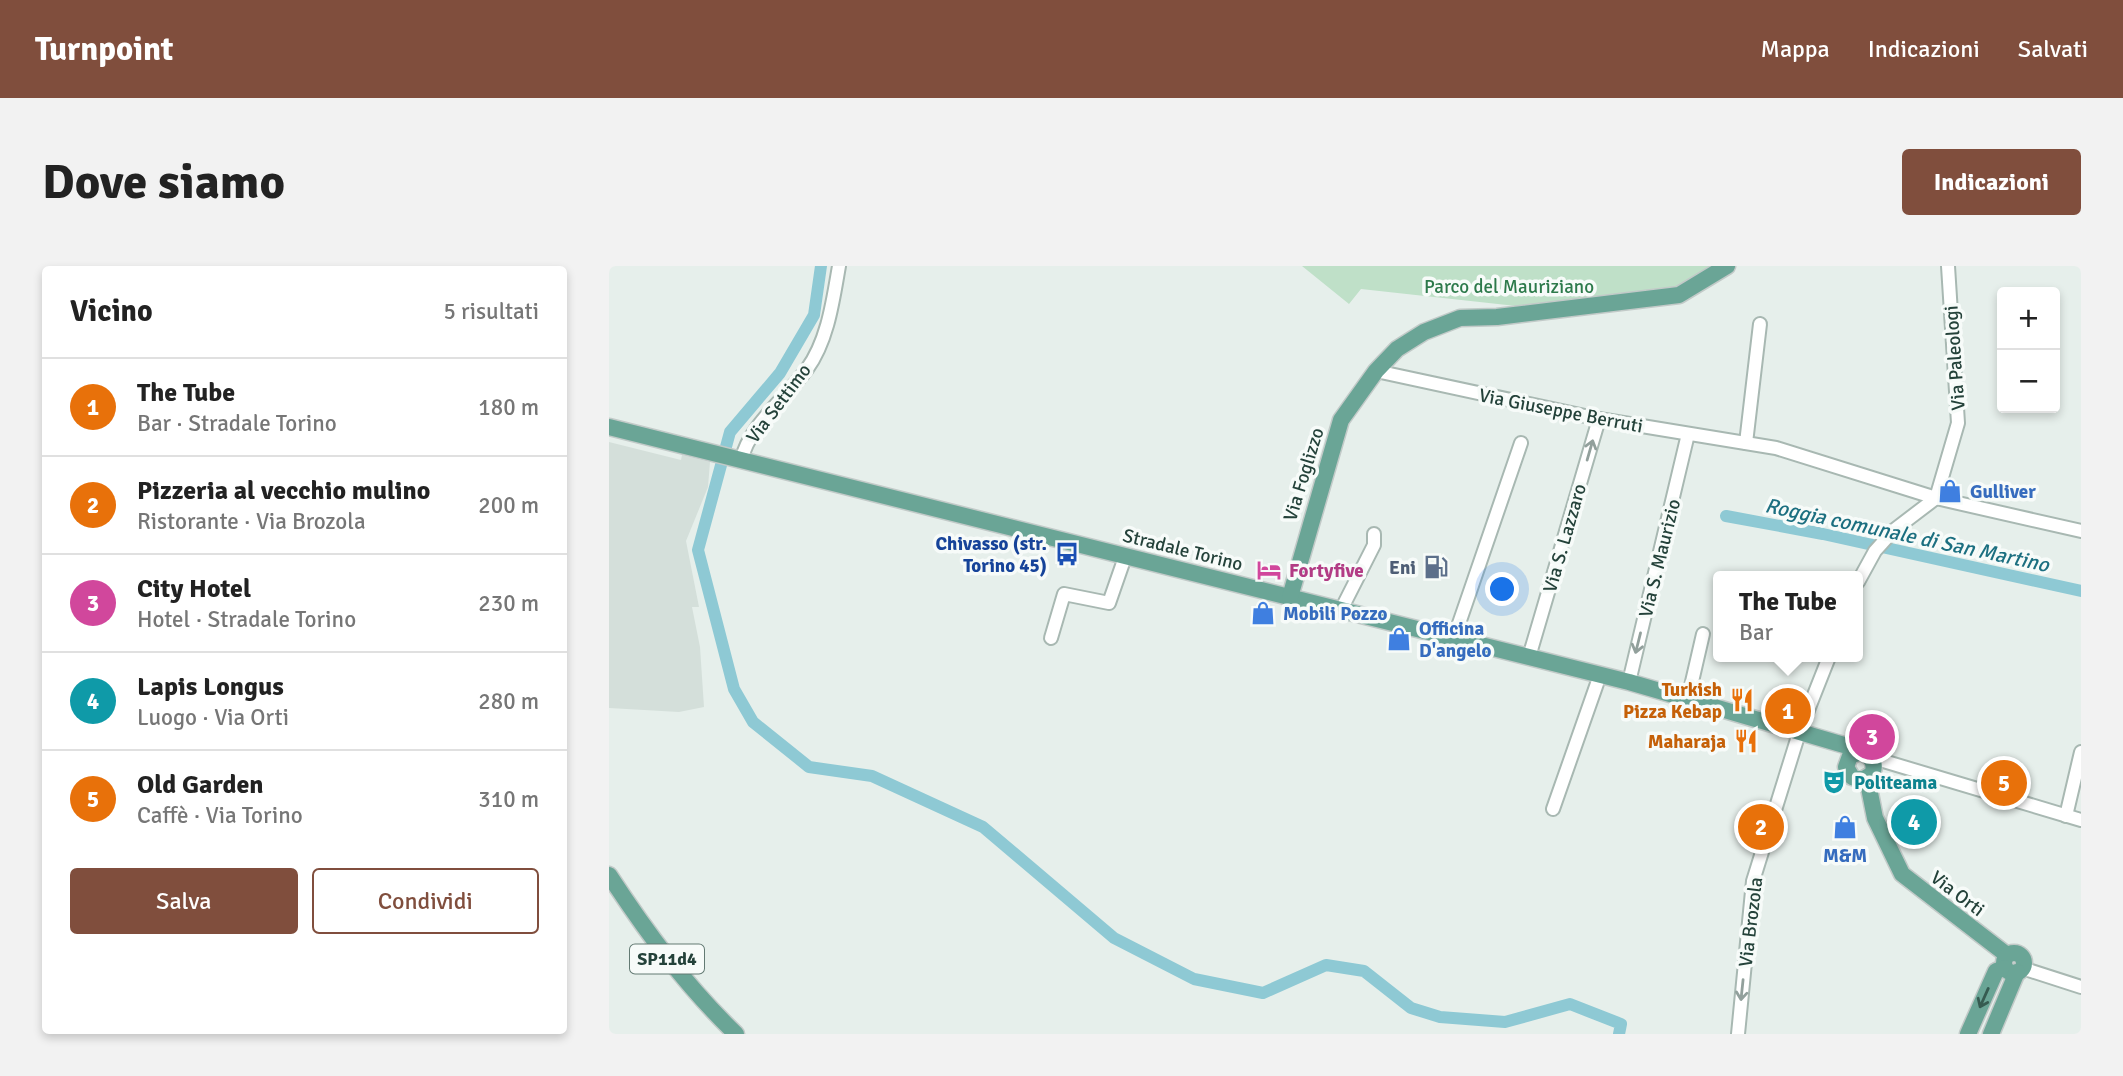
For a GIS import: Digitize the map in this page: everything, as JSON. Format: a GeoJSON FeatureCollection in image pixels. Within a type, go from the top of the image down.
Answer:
{"type":"FeatureCollection","features":[{"type":"Feature","properties":{"kind":"main road","name":"Via Foglizzo"},"geometry":{"type":"LineString","coordinates":[[1290,597],[1341,420],[1377,371],[1411,340],[1460,318],[1497,317],[1679,295],[1727,266]]}},
{"type":"Feature","properties":{"kind":"main road","name":"Stradale Torino"},"geometry":{"type":"LineString","coordinates":[[609,427],[1629,682],[1865,754]]}},
{"type":"Feature","properties":{"kind":"main road","name":"Stradale Torino"},"geometry":{"type":"LineString","coordinates":[[1825,742],[1855,774]]}},
{"type":"Feature","properties":{"kind":"main road"},"geometry":{"type":"LineString","coordinates":[[1865,754],[1874,768],[1855,774],[1850,756],[1865,754]]}},
{"type":"Feature","properties":{"kind":"main road","name":"Via Orti"},"geometry":{"type":"LineString","coordinates":[[1855,774],[1861,800],[1875,818],[1902,874],[2013,966]]}},
{"type":"Feature","properties":{"kind":"main road","name":"SP11d4"},"geometry":{"type":"LineString","coordinates":[[609,875],[653,942],[703,1002],[736,1034]]}},
{"type":"Feature","properties":{"kind":"main road"},"geometry":{"type":"LineString","coordinates":[[1968,1034],[1996,971],[2013,966]]}},
{"type":"Feature","properties":{"kind":"main road"},"geometry":{"type":"LineString","coordinates":[[1991,1034],[2013,966]]}},
{"type":"Feature","properties":{"kind":"street","name":"Via Settimo"},"geometry":{"type":"LineString","coordinates":[[735,459],[813,358],[833,304],[839,266]]}},
{"type":"Feature","properties":{"kind":"street","name":"Via Paleologi"},"geometry":{"type":"LineString","coordinates":[[1935,498],[1958,424],[1948,266]]}},
{"type":"Feature","properties":{"kind":"street"},"geometry":{"type":"LineString","coordinates":[[1746,443],[1760,324]]}},
{"type":"Feature","properties":{"kind":"street","name":"Via Giuseppe Berruti"},"geometry":{"type":"LineString","coordinates":[[1377,371],[1599,419],[1776,448],[1935,498],[2081,531]]}},
{"type":"Feature","properties":{"kind":"street","name":"Via S. Lazzaro"},"geometry":{"type":"LineString","coordinates":[[1529,657],[1599,419]]}},
{"type":"Feature","properties":{"kind":"street","name":"Via S. Maurizio"},"geometry":{"type":"LineString","coordinates":[[1629,682],[1688,434]]}},
{"type":"Feature","properties":{"kind":"street"},"geometry":{"type":"LineString","coordinates":[[1454,638],[1521,443]]}},
{"type":"Feature","properties":{"kind":"street"},"geometry":{"type":"LineString","coordinates":[[1863,573],[1875,551],[1886,539],[1935,498]]}},
{"type":"Feature","properties":{"kind":"street"},"geometry":{"type":"LineString","coordinates":[[1341,610],[1374,545],[1374,534]]}},
{"type":"Feature","properties":{"kind":"street"},"geometry":{"type":"LineString","coordinates":[[1051,638],[1064,594],[1109,603],[1125,557]]}},
{"type":"Feature","properties":{"kind":"street"},"geometry":{"type":"LineString","coordinates":[[1688,699],[1703,634]]}},
{"type":"Feature","properties":{"kind":"street"},"geometry":{"type":"LineString","coordinates":[[1799,733],[1827,662]]}},
{"type":"Feature","properties":{"kind":"street"},"geometry":{"type":"LineString","coordinates":[[1553,809],[1600,675]]}},
{"type":"Feature","properties":{"kind":"street","name":"Via Brozola"},"geometry":{"type":"LineString","coordinates":[[1738,1034],[1753,881],[1799,733]]}},
{"type":"Feature","properties":{"kind":"street"},"geometry":{"type":"LineString","coordinates":[[2066,816],[2081,752]]}},
{"type":"Feature","properties":{"kind":"street"},"geometry":{"type":"LineString","coordinates":[[1865,754],[2081,820]]}},
{"type":"Feature","properties":{"kind":"street","name":"Via Orti"},"geometry":{"type":"LineString","coordinates":[[2013,966],[2081,987]]}},
{"type":"Feature","properties":{"kind":"shaded area"},"geometry":{"type":"Polygon","coordinates":[[[609,442],[681,460],[682,455],[710,462],[708,487],[686,541],[699,607],[692,607],[700,647],[704,707],[679,712],[609,708],[609,442]]]}},
{"type":"Feature","properties":{"kind":"green space","name":"Parco del Mauriziano"},"geometry":{"type":"Polygon","coordinates":[[[1302,266],[1716,266],[1679,287],[1516,306],[1361,289],[1349,304],[1302,266]]]}},
{"type":"Feature","properties":{"kind":"waterway"},"geometry":{"type":"LineString","coordinates":[[821,266],[814,315],[780,373],[730,432],[698,550],[734,689],[753,722],[809,767],[872,776],[983,827],[1114,938],[1194,979],[1263,993],[1326,965],[1364,971],[1411,1008],[1440,1017],[1505,1022],[1570,1004],[1621,1024],[1619,1034]]}},
{"type":"Feature","properties":{"kind":"waterway","name":"Roggia comunale di San Martino"},"geometry":{"type":"LineString","coordinates":[[1726,516],[1823,534],[2081,591]]}},
{"type":"Feature","properties":{"kind":"place","name":"Gulliver"},"geometry":{"type":"Point","coordinates":[1950,491]}},
{"type":"Feature","properties":{"kind":"place","name":"Chivasso (str. Torino 45)"},"geometry":{"type":"Point","coordinates":[1067,554]}},
{"type":"Feature","properties":{"kind":"place","name":"Eni"},"geometry":{"type":"Point","coordinates":[1436,567]}},
{"type":"Feature","properties":{"kind":"place","name":"Fortyfive"},"geometry":{"type":"Point","coordinates":[1269,570]}},
{"type":"Feature","properties":{"kind":"place","name":"Mobili Pozzo"},"geometry":{"type":"Point","coordinates":[1263,613]}},
{"type":"Feature","properties":{"kind":"place","name":"Officina D'angelo"},"geometry":{"type":"Point","coordinates":[1399,639]}},
{"type":"Feature","properties":{"kind":"place","name":"Turkish Pizza Kebap"},"geometry":{"type":"Point","coordinates":[1742,700]}},
{"type":"Feature","properties":{"kind":"place","name":"The Tube"},"geometry":{"type":"Point","coordinates":[1788,711]}},
{"type":"Feature","properties":{"kind":"place","name":"City Hotel"},"geometry":{"type":"Point","coordinates":[1872,737]}},
{"type":"Feature","properties":{"kind":"place","name":"Maharaja"},"geometry":{"type":"Point","coordinates":[1746,741]}},
{"type":"Feature","properties":{"kind":"place","name":"Politeama"},"geometry":{"type":"Point","coordinates":[1834,782]}},
{"type":"Feature","properties":{"kind":"place","name":"Old Garden"},"geometry":{"type":"Point","coordinates":[2004,783]}},
{"type":"Feature","properties":{"kind":"place","name":"Lapis Longus"},"geometry":{"type":"Point","coordinates":[1914,822]}},
{"type":"Feature","properties":{"kind":"place","name":"Pizzeria al vecchio mulino"},"geometry":{"type":"Point","coordinates":[1761,827]}},
{"type":"Feature","properties":{"kind":"place","name":"M&M"},"geometry":{"type":"Point","coordinates":[1845,827]}}]}
